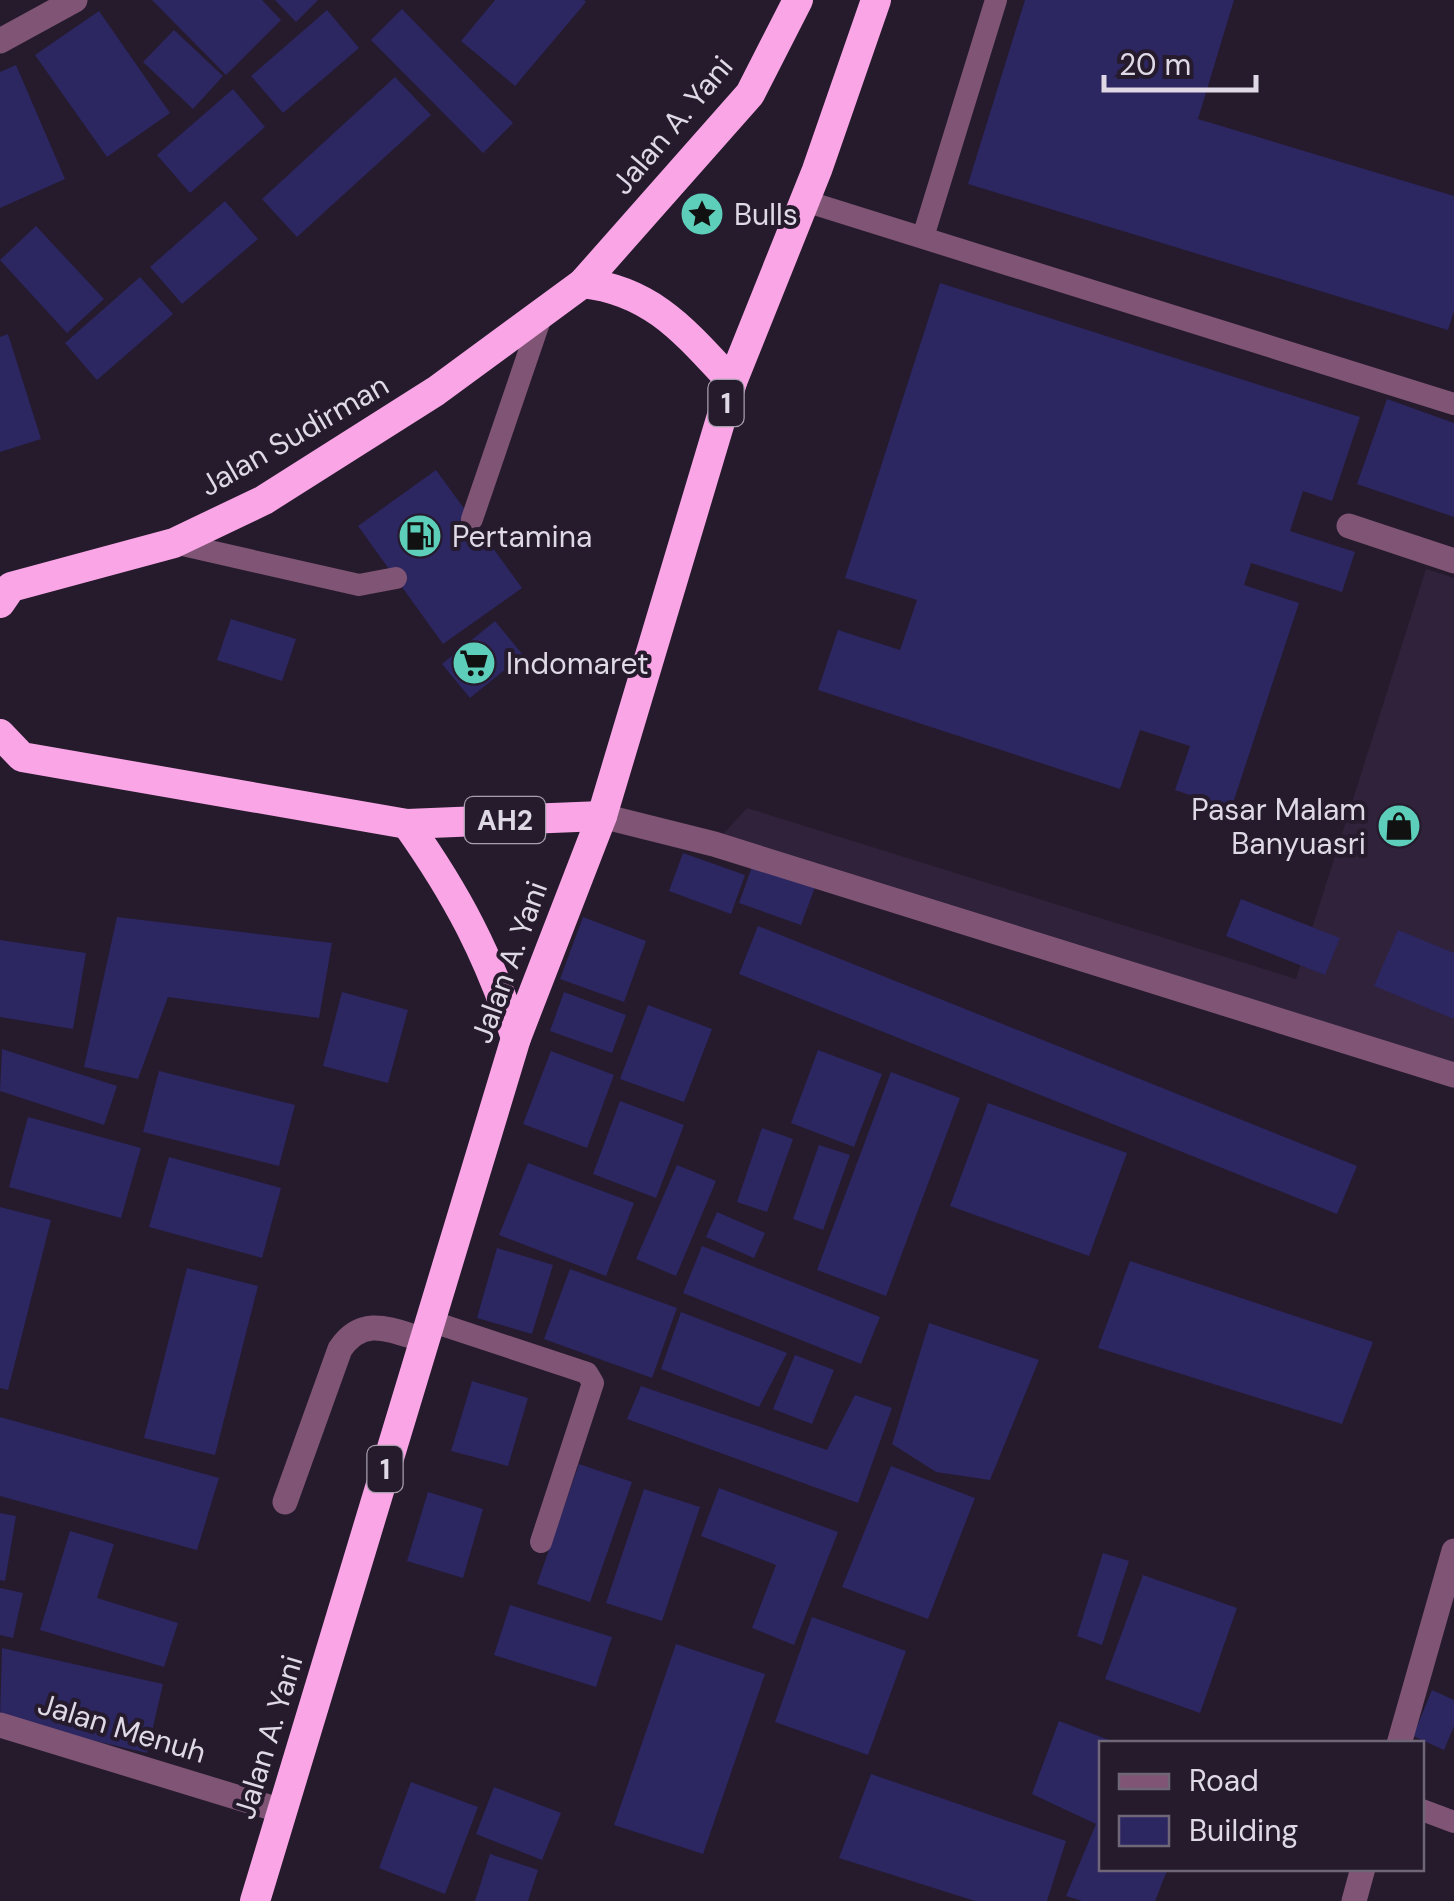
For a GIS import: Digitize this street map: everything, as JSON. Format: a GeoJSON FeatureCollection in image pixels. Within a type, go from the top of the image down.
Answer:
{"type":"FeatureCollection","features":[{"type":"Feature","properties":{"kind":"highway","name":"Jalan A. Yani"},"geometry":{"type":"LineString","coordinates":[[583,284],[750,94],[798,0]]}},
{"type":"Feature","properties":{"kind":"highway","name":"Jalan A. Yani"},"geometry":{"type":"LineString","coordinates":[[255,1901],[516,1038],[602,816],[732,382],[805,202],[876,0]]}},
{"type":"Feature","properties":{"kind":"highway","name":"Jalan Sudirman"},"geometry":{"type":"LineString","coordinates":[[6,595],[174,543],[321,467],[583,284]]}},
{"type":"Feature","properties":{"kind":"highway"},"geometry":{"type":"LineString","coordinates":[[583,284],[616,287],[646,302],[681,328],[732,382]]}},
{"type":"Feature","properties":{"kind":"highway"},"geometry":{"type":"LineString","coordinates":[[0,734],[22,757],[407,824],[458,896],[496,977],[516,1038]]}},
{"type":"Feature","properties":{"kind":"highway","name":"AH2"},"geometry":{"type":"LineString","coordinates":[[407,824],[602,816]]}},
{"type":"Feature","properties":{"kind":"street"},"geometry":{"type":"LineString","coordinates":[[0,41],[72,1]]}},
{"type":"Feature","properties":{"kind":"street"},"geometry":{"type":"LineString","coordinates":[[1349,526],[1454,560]]}},
{"type":"Feature","properties":{"kind":"street"},"geometry":{"type":"LineString","coordinates":[[602,816],[714,844],[1454,1075]]}},
{"type":"Feature","properties":{"kind":"street"},"geometry":{"type":"LineString","coordinates":[[285,1502],[340,1349],[352,1332],[366,1326],[427,1331]]}},
{"type":"Feature","properties":{"kind":"street"},"geometry":{"type":"LineString","coordinates":[[1400,1741],[1454,1550]]}},
{"type":"Feature","properties":{"kind":"street","name":"Jalan Menuh"},"geometry":{"type":"LineString","coordinates":[[0,1725],[282,1812]]}},
{"type":"Feature","properties":{"kind":"street"},"geometry":{"type":"LineString","coordinates":[[1354,1901],[1362,1871]]}},
{"type":"Feature","properties":{"kind":"lane"},"geometry":{"type":"LineString","coordinates":[[922,237],[996,0]]}},
{"type":"Feature","properties":{"kind":"lane"},"geometry":{"type":"LineString","coordinates":[[805,202],[1454,404]]}},
{"type":"Feature","properties":{"kind":"lane"},"geometry":{"type":"LineString","coordinates":[[472,519],[542,314]]}},
{"type":"Feature","properties":{"kind":"lane"},"geometry":{"type":"LineString","coordinates":[[174,543],[359,585],[396,578]]}},
{"type":"Feature","properties":{"kind":"lane"},"geometry":{"type":"LineString","coordinates":[[427,1331],[587,1373],[593,1384],[541,1542]]}},
{"type":"Feature","properties":{"kind":"lane"},"geometry":{"type":"LineString","coordinates":[[1424,1811],[1454,1822]]}},
{"type":"Feature","properties":{"kind":"shaded area","name":"Pasar Malam Banyuasri"},"geometry":{"type":"Polygon","coordinates":[[[1426,569],[1454,578],[1454,1075],[714,844],[747,808],[1296,979],[1426,569]]]}},
{"type":"Feature","properties":{"kind":"building"},"geometry":{"type":"Polygon","coordinates":[[[152,0],[262,0],[281,20],[226,75],[152,0]]]}},
{"type":"Feature","properties":{"kind":"building"},"geometry":{"type":"Polygon","coordinates":[[[275,0],[318,0],[296,22],[275,0]]]}},
{"type":"Feature","properties":{"kind":"building"},"geometry":{"type":"Polygon","coordinates":[[[495,0],[586,2],[515,86],[461,41],[495,0]]]}},
{"type":"Feature","properties":{"kind":"building"},"geometry":{"type":"Polygon","coordinates":[[[1025,0],[1234,0],[1198,119],[1454,196],[1454,311],[1448,330],[968,184],[1025,0]]]}},
{"type":"Feature","properties":{"kind":"building"},"geometry":{"type":"Polygon","coordinates":[[[402,9],[513,123],[483,153],[371,40],[402,9]]]}},
{"type":"Feature","properties":{"kind":"building"},"geometry":{"type":"Polygon","coordinates":[[[327,10],[359,48],[283,113],[251,76],[327,10]]]}},
{"type":"Feature","properties":{"kind":"building"},"geometry":{"type":"Polygon","coordinates":[[[99,11],[170,113],[107,157],[35,55],[99,11]]]}},
{"type":"Feature","properties":{"kind":"building"},"geometry":{"type":"Polygon","coordinates":[[[174,30],[223,76],[193,109],[143,62],[174,30]]]}},
{"type":"Feature","properties":{"kind":"building"},"geometry":{"type":"Polygon","coordinates":[[[16,65],[65,179],[0,208],[0,72],[16,65]]]}},
{"type":"Feature","properties":{"kind":"building"},"geometry":{"type":"Polygon","coordinates":[[[395,77],[431,115],[297,237],[262,199],[395,77]]]}},
{"type":"Feature","properties":{"kind":"building"},"geometry":{"type":"Polygon","coordinates":[[[233,89],[265,127],[190,193],[157,155],[233,89]]]}},
{"type":"Feature","properties":{"kind":"building"},"geometry":{"type":"Polygon","coordinates":[[[225,201],[258,239],[182,304],[150,267],[225,201]]]}},
{"type":"Feature","properties":{"kind":"building"},"geometry":{"type":"Polygon","coordinates":[[[36,226],[104,299],[67,333],[0,260],[36,226]]]}},
{"type":"Feature","properties":{"kind":"building"},"geometry":{"type":"Polygon","coordinates":[[[140,277],[173,314],[97,380],[65,343],[140,277]]]}},
{"type":"Feature","properties":{"kind":"building"},"geometry":{"type":"Polygon","coordinates":[[[940,283],[1360,417],[1332,501],[1303,491],[1290,531],[1355,552],[1342,592],[1251,563],[1244,585],[1299,603],[1231,809],[1175,790],[1190,746],[1140,730],[1120,789],[818,690],[838,630],[900,650],[917,600],[845,578],[940,283]]]}},
{"type":"Feature","properties":{"kind":"building"},"geometry":{"type":"Polygon","coordinates":[[[8,334],[41,439],[0,452],[0,337],[8,334]]]}},
{"type":"Feature","properties":{"kind":"building"},"geometry":{"type":"Polygon","coordinates":[[[1387,399],[1454,423],[1454,517],[1357,484],[1387,399]]]}},
{"type":"Feature","properties":{"kind":"building"},"geometry":{"type":"Polygon","coordinates":[[[436,470],[522,588],[443,644],[358,526],[436,470]]]}},
{"type":"Feature","properties":{"kind":"building"},"geometry":{"type":"Polygon","coordinates":[[[231,619],[296,639],[282,681],[217,660],[231,619]]]}},
{"type":"Feature","properties":{"kind":"building"},"geometry":{"type":"Polygon","coordinates":[[[495,621],[523,655],[470,698],[442,664],[495,621]]]}},
{"type":"Feature","properties":{"kind":"building"},"geometry":{"type":"Polygon","coordinates":[[[683,853],[745,875],[731,914],[669,891],[683,853]]]}},
{"type":"Feature","properties":{"kind":"building"},"geometry":{"type":"Polygon","coordinates":[[[753,864],[815,887],[801,925],[739,903],[753,864]]]}},
{"type":"Feature","properties":{"kind":"building"},"geometry":{"type":"Polygon","coordinates":[[[1241,899],[1340,938],[1325,975],[1226,936],[1241,899]]]}},
{"type":"Feature","properties":{"kind":"building"},"geometry":{"type":"Polygon","coordinates":[[[117,917],[332,943],[319,1018],[168,997],[138,1079],[84,1067],[117,917]]]}},
{"type":"Feature","properties":{"kind":"building"},"geometry":{"type":"Polygon","coordinates":[[[583,917],[646,941],[624,1002],[560,979],[583,917]]]}},
{"type":"Feature","properties":{"kind":"building"},"geometry":{"type":"Polygon","coordinates":[[[758,926],[1357,1166],[1337,1214],[739,974],[758,926]]]}},
{"type":"Feature","properties":{"kind":"building"},"geometry":{"type":"Polygon","coordinates":[[[1398,930],[1454,953],[1454,1019],[1374,986],[1398,930]]]}},
{"type":"Feature","properties":{"kind":"building"},"geometry":{"type":"Polygon","coordinates":[[[0,940],[86,953],[73,1029],[0,1017],[0,940]]]}},
{"type":"Feature","properties":{"kind":"building"},"geometry":{"type":"Polygon","coordinates":[[[342,992],[408,1010],[388,1083],[323,1066],[342,992]]]}},
{"type":"Feature","properties":{"kind":"building"},"geometry":{"type":"Polygon","coordinates":[[[564,992],[626,1015],[612,1053],[550,1031],[564,992]]]}},
{"type":"Feature","properties":{"kind":"building"},"geometry":{"type":"Polygon","coordinates":[[[648,1005],[712,1029],[684,1102],[620,1079],[648,1005]]]}},
{"type":"Feature","properties":{"kind":"building"},"geometry":{"type":"Polygon","coordinates":[[[2,1049],[117,1086],[104,1125],[0,1091],[2,1049]]]}},
{"type":"Feature","properties":{"kind":"building"},"geometry":{"type":"Polygon","coordinates":[[[818,1050],[882,1074],[854,1147],[791,1123],[818,1050]]]}},
{"type":"Feature","properties":{"kind":"building"},"geometry":{"type":"Polygon","coordinates":[[[551,1051],[614,1075],[587,1148],[523,1124],[551,1051]]]}},
{"type":"Feature","properties":{"kind":"building"},"geometry":{"type":"Polygon","coordinates":[[[159,1071],[295,1105],[279,1166],[143,1132],[159,1071]]]}},
{"type":"Feature","properties":{"kind":"building"},"geometry":{"type":"Polygon","coordinates":[[[891,1072],[960,1098],[886,1296],[817,1270],[891,1072]]]}},
{"type":"Feature","properties":{"kind":"building"},"geometry":{"type":"Polygon","coordinates":[[[620,1101],[684,1125],[656,1198],[593,1174],[620,1101]]]}},
{"type":"Feature","properties":{"kind":"building"},"geometry":{"type":"Polygon","coordinates":[[[988,1103],[1127,1153],[1089,1256],[950,1206],[988,1103]]]}},
{"type":"Feature","properties":{"kind":"building"},"geometry":{"type":"Polygon","coordinates":[[[28,1117],[141,1148],[121,1218],[9,1187],[28,1117]]]}},
{"type":"Feature","properties":{"kind":"building"},"geometry":{"type":"Polygon","coordinates":[[[762,1128],[793,1139],[767,1212],[737,1202],[762,1128]]]}},
{"type":"Feature","properties":{"kind":"building"},"geometry":{"type":"Polygon","coordinates":[[[819,1145],[850,1155],[823,1230],[793,1219],[819,1145]]]}},
{"type":"Feature","properties":{"kind":"building"},"geometry":{"type":"Polygon","coordinates":[[[169,1157],[281,1188],[262,1258],[149,1227],[169,1157]]]}},
{"type":"Feature","properties":{"kind":"building"},"geometry":{"type":"Polygon","coordinates":[[[528,1163],[634,1203],[606,1276],[499,1235],[528,1163]]]}},
{"type":"Feature","properties":{"kind":"building"},"geometry":{"type":"Polygon","coordinates":[[[677,1165],[716,1181],[676,1276],[636,1259],[677,1165]]]}},
{"type":"Feature","properties":{"kind":"building"},"geometry":{"type":"Polygon","coordinates":[[[0,1207],[51,1220],[8,1390],[0,1388],[0,1207]]]}},
{"type":"Feature","properties":{"kind":"building"},"geometry":{"type":"Polygon","coordinates":[[[717,1212],[765,1233],[754,1258],[706,1237],[717,1212]]]}},
{"type":"Feature","properties":{"kind":"building"},"geometry":{"type":"Polygon","coordinates":[[[702,1246],[880,1317],[861,1364],[683,1293],[702,1246]]]}},
{"type":"Feature","properties":{"kind":"building"},"geometry":{"type":"Polygon","coordinates":[[[497,1248],[553,1265],[532,1334],[477,1318],[497,1248]]]}},
{"type":"Feature","properties":{"kind":"building"},"geometry":{"type":"Polygon","coordinates":[[[1130,1261],[1373,1342],[1342,1424],[1098,1348],[1130,1261]]]}},
{"type":"Feature","properties":{"kind":"building"},"geometry":{"type":"Polygon","coordinates":[[[187,1268],[258,1286],[215,1455],[144,1438],[187,1268]]]}},
{"type":"Feature","properties":{"kind":"building"},"geometry":{"type":"Polygon","coordinates":[[[570,1269],[677,1308],[652,1378],[544,1339],[570,1269]]]}},
{"type":"Feature","properties":{"kind":"building"},"geometry":{"type":"Polygon","coordinates":[[[681,1312],[787,1353],[759,1407],[661,1369],[681,1312]]]}},
{"type":"Feature","properties":{"kind":"building"},"geometry":{"type":"Polygon","coordinates":[[[929,1323],[1039,1360],[990,1480],[936,1472],[892,1444],[929,1323]]]}},
{"type":"Feature","properties":{"kind":"building"},"geometry":{"type":"Polygon","coordinates":[[[795,1355],[834,1370],[812,1424],[773,1409],[795,1355]]]}},
{"type":"Feature","properties":{"kind":"building"},"geometry":{"type":"Polygon","coordinates":[[[472,1381],[528,1398],[508,1466],[451,1451],[472,1381]]]}},
{"type":"Feature","properties":{"kind":"building"},"geometry":{"type":"Polygon","coordinates":[[[641,1386],[827,1450],[855,1395],[892,1408],[858,1503],[627,1419],[641,1386]]]}},
{"type":"Feature","properties":{"kind":"building"},"geometry":{"type":"Polygon","coordinates":[[[0,1417],[219,1478],[197,1550],[0,1496],[0,1417]]]}},
{"type":"Feature","properties":{"kind":"building"},"geometry":{"type":"Polygon","coordinates":[[[579,1464],[632,1482],[590,1602],[537,1584],[579,1464]]]}},
{"type":"Feature","properties":{"kind":"building"},"geometry":{"type":"Polygon","coordinates":[[[891,1466],[975,1498],[928,1619],[842,1587],[891,1466]]]}},
{"type":"Feature","properties":{"kind":"building"},"geometry":{"type":"Polygon","coordinates":[[[719,1488],[838,1532],[794,1645],[752,1628],[776,1565],[701,1536],[719,1488]]]}},
{"type":"Feature","properties":{"kind":"building"},"geometry":{"type":"Polygon","coordinates":[[[644,1489],[700,1507],[662,1621],[606,1603],[644,1489]]]}},
{"type":"Feature","properties":{"kind":"building"},"geometry":{"type":"Polygon","coordinates":[[[428,1492],[483,1509],[463,1578],[407,1561],[428,1492]]]}},
{"type":"Feature","properties":{"kind":"building"},"geometry":{"type":"Polygon","coordinates":[[[0,1513],[16,1516],[5,1581],[0,1580],[0,1513]]]}},
{"type":"Feature","properties":{"kind":"building"},"geometry":{"type":"Polygon","coordinates":[[[70,1531],[114,1544],[97,1598],[178,1623],[164,1667],[40,1630],[70,1531]]]}},
{"type":"Feature","properties":{"kind":"building"},"geometry":{"type":"Polygon","coordinates":[[[1103,1553],[1129,1561],[1102,1645],[1077,1636],[1103,1553]]]}},
{"type":"Feature","properties":{"kind":"building"},"geometry":{"type":"Polygon","coordinates":[[[1143,1575],[1237,1608],[1200,1713],[1105,1679],[1143,1575]]]}},
{"type":"Feature","properties":{"kind":"building"},"geometry":{"type":"Polygon","coordinates":[[[0,1588],[23,1593],[13,1638],[0,1635],[0,1588]]]}},
{"type":"Feature","properties":{"kind":"building"},"geometry":{"type":"Polygon","coordinates":[[[510,1605],[612,1637],[596,1687],[494,1655],[510,1605]]]}},
{"type":"Feature","properties":{"kind":"building"},"geometry":{"type":"Polygon","coordinates":[[[812,1617],[906,1651],[868,1755],[775,1722],[812,1617]]]}},
{"type":"Feature","properties":{"kind":"building"},"geometry":{"type":"Polygon","coordinates":[[[676,1644],[765,1674],[703,1854],[614,1825],[676,1644]]]}},
{"type":"Feature","properties":{"kind":"building"},"geometry":{"type":"Polygon","coordinates":[[[2,1648],[163,1684],[147,1753],[0,1719],[2,1648]]]}},
{"type":"Feature","properties":{"kind":"building"},"geometry":{"type":"Polygon","coordinates":[[[1432,1690],[1454,1700],[1454,1726],[1444,1750],[1413,1736],[1432,1690]]]}},
{"type":"Feature","properties":{"kind":"building"},"geometry":{"type":"Polygon","coordinates":[[[1059,1721],[1112,1741],[1099,1741],[1099,1871],[1167,1871],[1155,1901],[1082,1901],[1066,1896],[1096,1824],[1032,1794],[1059,1721]]]}},
{"type":"Feature","properties":{"kind":"building"},"geometry":{"type":"Polygon","coordinates":[[[871,1774],[1066,1841],[1047,1901],[975,1901],[839,1858],[871,1774]]]}},
{"type":"Feature","properties":{"kind":"building"},"geometry":{"type":"Polygon","coordinates":[[[411,1782],[478,1807],[445,1894],[379,1868],[411,1782]]]}},
{"type":"Feature","properties":{"kind":"building"},"geometry":{"type":"Polygon","coordinates":[[[494,1787],[561,1813],[542,1860],[476,1834],[494,1787]]]}},
{"type":"Feature","properties":{"kind":"building"},"geometry":{"type":"Polygon","coordinates":[[[490,1854],[538,1870],[528,1901],[475,1901],[490,1854]]]}},
{"type":"Feature","properties":{"kind":"place","name":"Bulls"},"geometry":{"type":"Point","coordinates":[702,214]}},
{"type":"Feature","properties":{"kind":"place","name":"Pertamina"},"geometry":{"type":"Point","coordinates":[420,536]}},
{"type":"Feature","properties":{"kind":"place","name":"Indomaret"},"geometry":{"type":"Point","coordinates":[474,663]}},
{"type":"Feature","properties":{"kind":"place","name":"Pasar Malam Banyuasri"},"geometry":{"type":"Point","coordinates":[1399,826]}}]}
